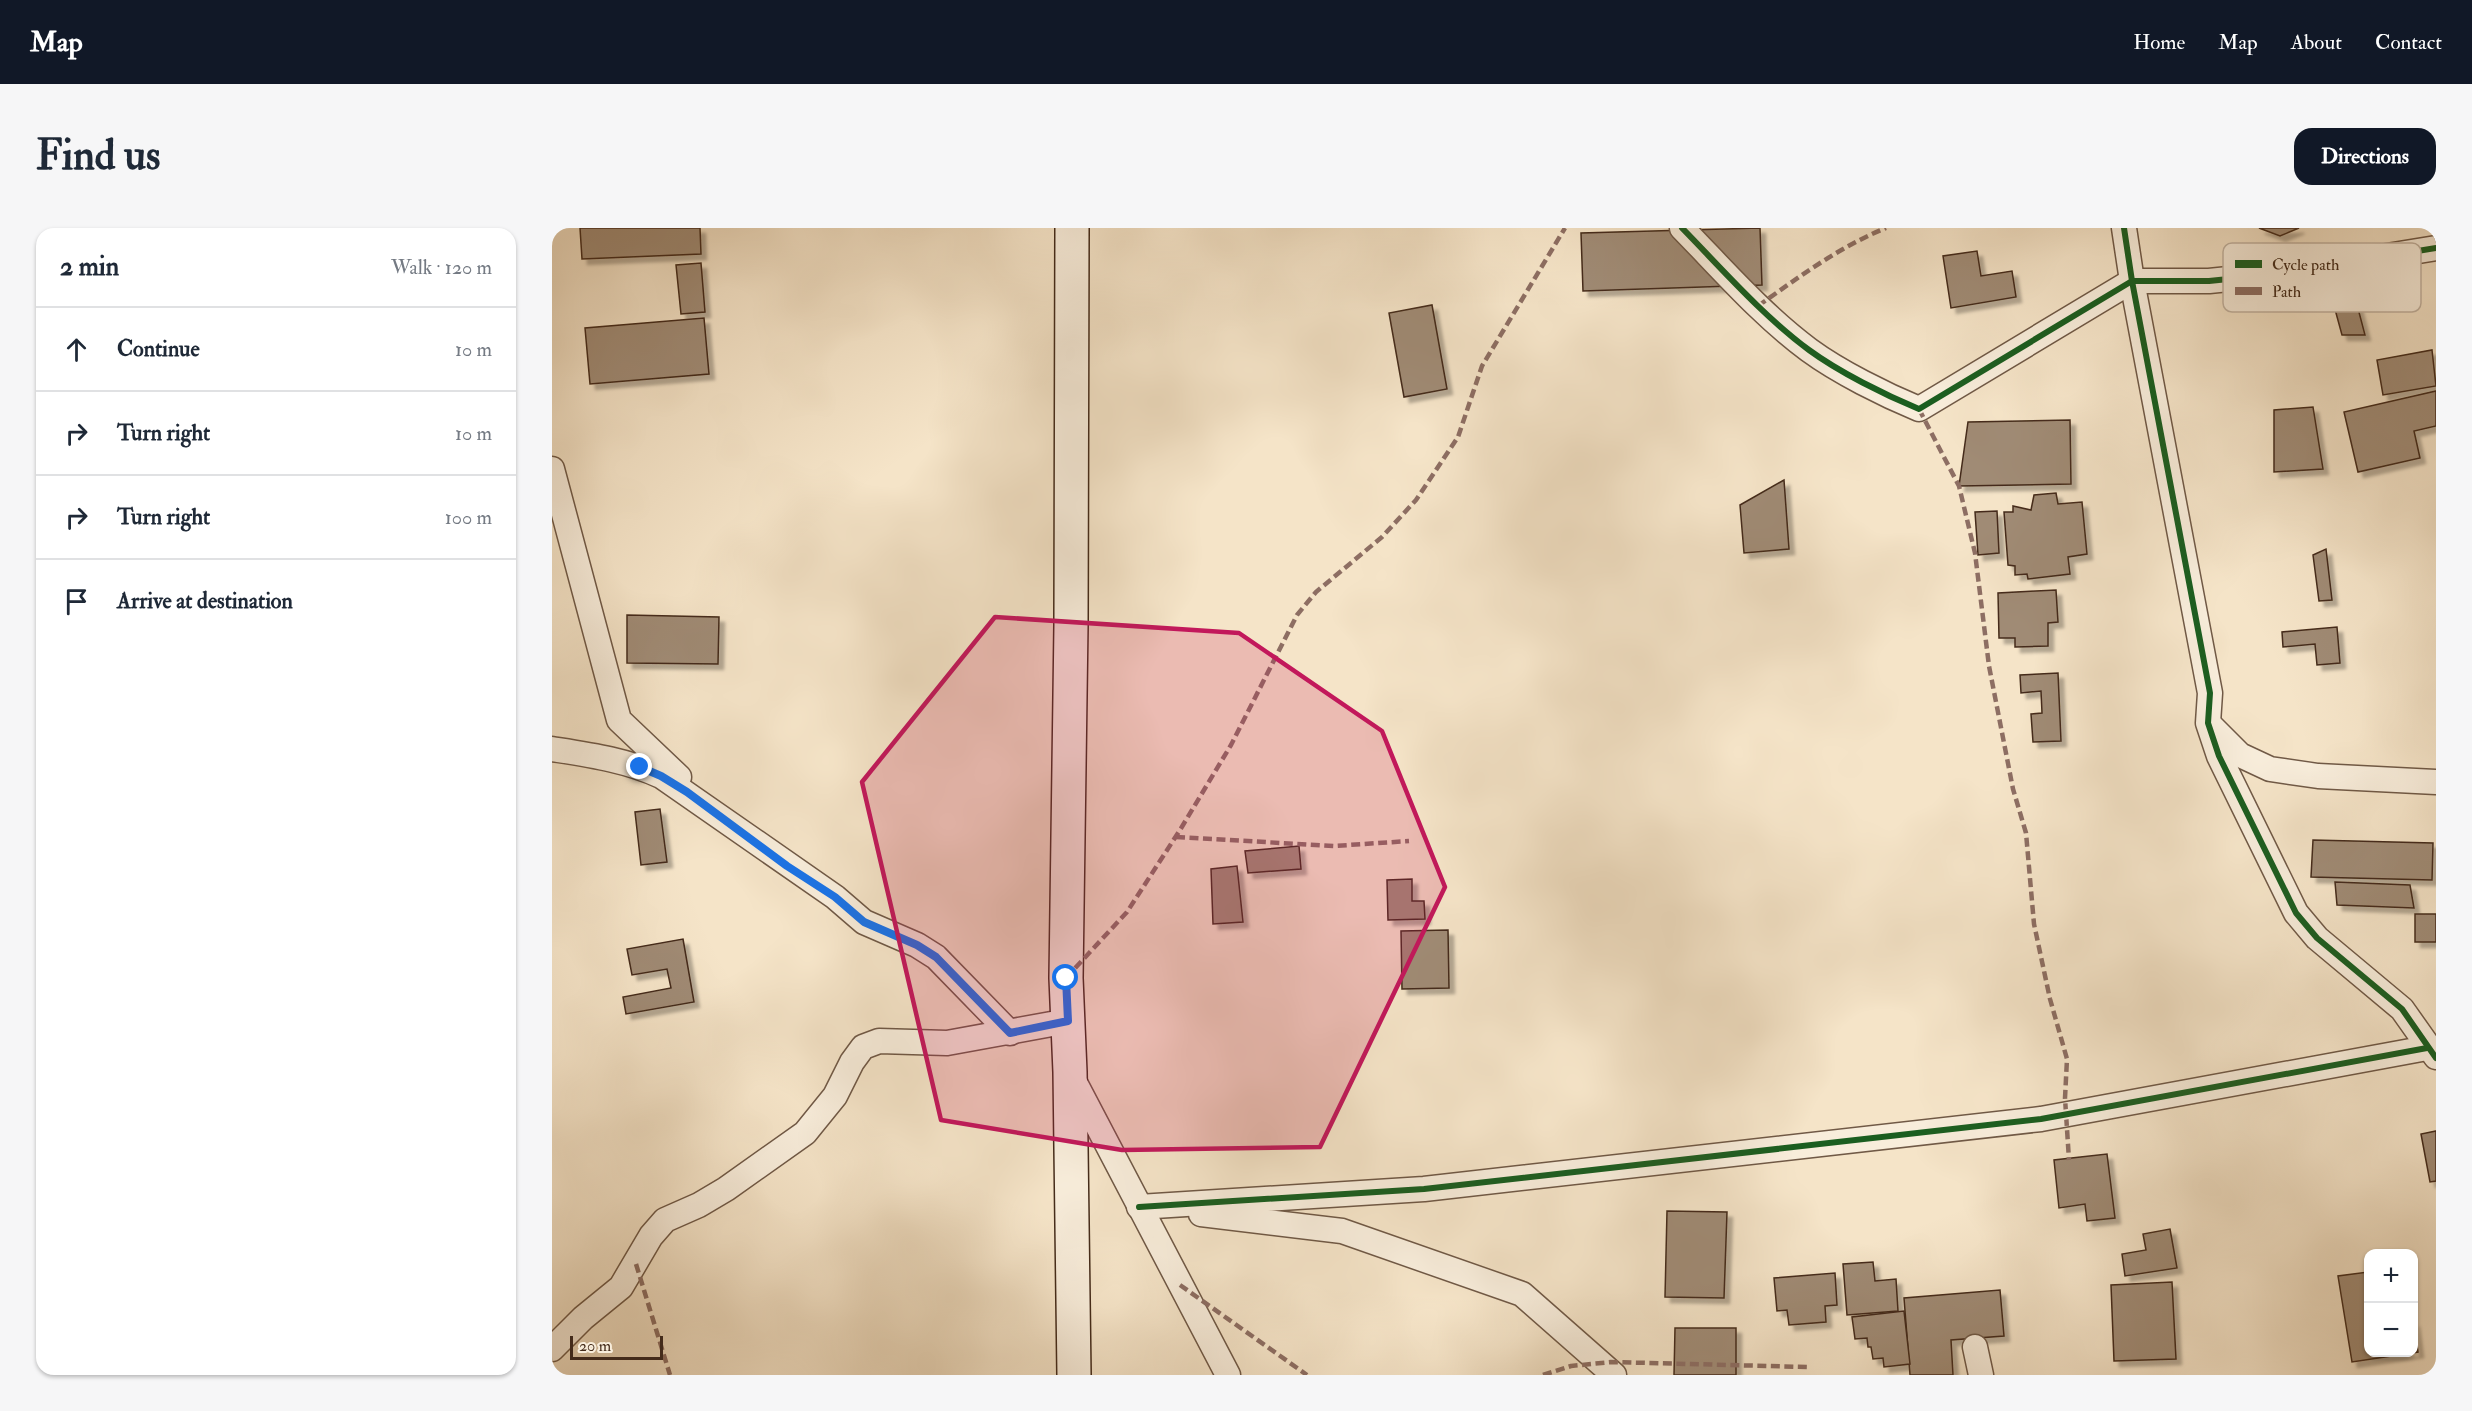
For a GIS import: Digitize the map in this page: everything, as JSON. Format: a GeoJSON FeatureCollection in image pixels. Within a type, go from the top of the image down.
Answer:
{"type":"FeatureCollection","features":[{"type":"Feature","properties":{"kind":"main road"},"geometry":{"type":"LineString","coordinates":[[1072,228],[1071,613],[1066,978],[1070,1072],[1074,1375]]}},
{"type":"Feature","properties":{"kind":"street"},"geometry":{"type":"LineString","coordinates":[[1682,228],[1758,306],[1810,350],[1866,383],[1919,409],[2132,281],[2223,279]]}},
{"type":"Feature","properties":{"kind":"street"},"geometry":{"type":"LineString","coordinates":[[1139,1206],[1424,1189],[2041,1119],[2432,1053],[2402,1009],[2317,938],[2296,913],[2235,792],[2208,723],[2210,693],[2124,228]]}},
{"type":"Feature","properties":{"kind":"street"},"geometry":{"type":"LineString","coordinates":[[2421,250],[2436,248]]}},
{"type":"Feature","properties":{"kind":"street"},"geometry":{"type":"LineString","coordinates":[[552,469],[619,720],[718,814]]}},
{"type":"Feature","properties":{"kind":"street"},"geometry":{"type":"LineString","coordinates":[[2208,723],[2240,754],[2270,769],[2318,776],[2436,782]]}},
{"type":"Feature","properties":{"kind":"street"},"geometry":{"type":"LineString","coordinates":[[552,749],[608,758],[661,776],[718,814],[787,866],[835,897],[864,922],[917,945],[936,957],[1010,1033]]}},
{"type":"Feature","properties":{"kind":"street"},"geometry":{"type":"LineString","coordinates":[[552,1349],[583,1318],[621,1287],[651,1236],[665,1220],[699,1205],[726,1189],[806,1133],[835,1096],[855,1057],[863,1047],[879,1041],[946,1043],[1068,1021]]}},
{"type":"Feature","properties":{"kind":"street"},"geometry":{"type":"LineString","coordinates":[[1070,1072],[1228,1375]]}},
{"type":"Feature","properties":{"kind":"street"},"geometry":{"type":"LineString","coordinates":[[1139,1206],[1342,1231],[1522,1294],[1614,1375]]}},
{"type":"Feature","properties":{"kind":"street"},"geometry":{"type":"LineString","coordinates":[[1975,1347],[1981,1375]]}},
{"type":"Feature","properties":{"kind":"highlighted area"},"geometry":{"type":"Polygon","coordinates":[[[995,617],[1239,633],[1382,731],[1445,887],[1320,1147],[1122,1150],[941,1120],[862,782],[995,617]]]}},
{"type":"Feature","properties":{"kind":"building"},"geometry":{"type":"Polygon","coordinates":[[[580,228],[700,228],[701,254],[582,259],[580,228]]]}},
{"type":"Feature","properties":{"kind":"building"},"geometry":{"type":"Polygon","coordinates":[[[1760,228],[1762,285],[1583,291],[1581,233],[1760,228]]]}},
{"type":"Feature","properties":{"kind":"building"},"geometry":{"type":"Polygon","coordinates":[[[2259,228],[2299,228],[2280,236],[2259,228]]]}},
{"type":"Feature","properties":{"kind":"building"},"geometry":{"type":"Polygon","coordinates":[[[1977,251],[1981,276],[2012,271],[2016,297],[1951,308],[1943,256],[1977,251]]]}},
{"type":"Feature","properties":{"kind":"building"},"geometry":{"type":"Polygon","coordinates":[[[701,263],[705,312],[681,314],[676,265],[701,263]]]}},
{"type":"Feature","properties":{"kind":"building"},"geometry":{"type":"Polygon","coordinates":[[[1432,305],[1447,389],[1404,397],[1389,313],[1432,305]]]}},
{"type":"Feature","properties":{"kind":"building"},"geometry":{"type":"Polygon","coordinates":[[[2336,312],[2359,312],[2365,335],[2342,335],[2336,312]]]}},
{"type":"Feature","properties":{"kind":"building"},"geometry":{"type":"Polygon","coordinates":[[[704,318],[709,374],[590,384],[585,328],[704,318]]]}},
{"type":"Feature","properties":{"kind":"building"},"geometry":{"type":"Polygon","coordinates":[[[2432,350],[2436,386],[2383,395],[2377,360],[2432,350]]]}},
{"type":"Feature","properties":{"kind":"building"},"geometry":{"type":"Polygon","coordinates":[[[2436,391],[2436,426],[2414,431],[2420,458],[2358,472],[2344,412],[2436,391]]]}},
{"type":"Feature","properties":{"kind":"building"},"geometry":{"type":"Polygon","coordinates":[[[2313,407],[2323,469],[2274,472],[2274,410],[2313,407]]]}},
{"type":"Feature","properties":{"kind":"building"},"geometry":{"type":"Polygon","coordinates":[[[2070,420],[2071,484],[1959,486],[1968,422],[2070,420]]]}},
{"type":"Feature","properties":{"kind":"building"},"geometry":{"type":"Polygon","coordinates":[[[1784,480],[1789,549],[1744,553],[1740,505],[1784,480]]]}},
{"type":"Feature","properties":{"kind":"building"},"geometry":{"type":"Polygon","coordinates":[[[2056,493],[2058,504],[2082,502],[2087,554],[2068,557],[2070,574],[2028,579],[2027,574],[2015,575],[2015,566],[2008,565],[2004,512],[2013,512],[2013,506],[2031,510],[2034,495],[2056,493]]]}},
{"type":"Feature","properties":{"kind":"building"},"geometry":{"type":"Polygon","coordinates":[[[1997,511],[1999,553],[1978,555],[1975,512],[1997,511]]]}},
{"type":"Feature","properties":{"kind":"building"},"geometry":{"type":"Polygon","coordinates":[[[2326,549],[2332,600],[2319,601],[2313,555],[2326,549]]]}},
{"type":"Feature","properties":{"kind":"building"},"geometry":{"type":"Polygon","coordinates":[[[2056,590],[2058,622],[2048,623],[2048,646],[2015,647],[2015,638],[1999,638],[1998,593],[2056,590]]]}},
{"type":"Feature","properties":{"kind":"building"},"geometry":{"type":"Polygon","coordinates":[[[627,615],[719,617],[718,664],[627,663],[627,615]]]}},
{"type":"Feature","properties":{"kind":"building"},"geometry":{"type":"Polygon","coordinates":[[[2337,627],[2340,663],[2317,665],[2315,644],[2283,647],[2282,632],[2337,627]]]}},
{"type":"Feature","properties":{"kind":"building"},"geometry":{"type":"Polygon","coordinates":[[[2058,673],[2061,741],[2033,742],[2031,714],[2042,713],[2041,691],[2021,693],[2020,675],[2058,673]]]}},
{"type":"Feature","properties":{"kind":"building"},"geometry":{"type":"Polygon","coordinates":[[[660,809],[667,862],[641,865],[635,812],[660,809]]]}},
{"type":"Feature","properties":{"kind":"building"},"geometry":{"type":"Polygon","coordinates":[[[2313,840],[2433,843],[2432,880],[2311,877],[2313,840]]]}},
{"type":"Feature","properties":{"kind":"building"},"geometry":{"type":"Polygon","coordinates":[[[1299,846],[1301,869],[1248,873],[1245,851],[1299,846]]]}},
{"type":"Feature","properties":{"kind":"building"},"geometry":{"type":"Polygon","coordinates":[[[1237,866],[1243,922],[1213,924],[1211,869],[1237,866]]]}},
{"type":"Feature","properties":{"kind":"building"},"geometry":{"type":"Polygon","coordinates":[[[1412,879],[1412,901],[1424,901],[1425,919],[1388,920],[1387,880],[1412,879]]]}},
{"type":"Feature","properties":{"kind":"building"},"geometry":{"type":"Polygon","coordinates":[[[2335,882],[2410,885],[2414,908],[2337,905],[2335,882]]]}},
{"type":"Feature","properties":{"kind":"building"},"geometry":{"type":"Polygon","coordinates":[[[2415,914],[2436,914],[2436,942],[2415,942],[2415,914]]]}},
{"type":"Feature","properties":{"kind":"building"},"geometry":{"type":"Polygon","coordinates":[[[1448,930],[1449,988],[1402,989],[1401,931],[1448,930]]]}},
{"type":"Feature","properties":{"kind":"building"},"geometry":{"type":"Polygon","coordinates":[[[683,939],[694,1002],[626,1014],[623,997],[671,988],[667,969],[632,975],[627,949],[683,939]]]}},
{"type":"Feature","properties":{"kind":"building"},"geometry":{"type":"Polygon","coordinates":[[[2436,1131],[2436,1181],[2430,1182],[2421,1134],[2436,1131]]]}},
{"type":"Feature","properties":{"kind":"building"},"geometry":{"type":"Polygon","coordinates":[[[2107,1154],[2115,1218],[2087,1221],[2085,1204],[2059,1208],[2054,1160],[2107,1154]]]}},
{"type":"Feature","properties":{"kind":"building"},"geometry":{"type":"Polygon","coordinates":[[[1667,1211],[1727,1212],[1724,1298],[1665,1297],[1667,1211]]]}},
{"type":"Feature","properties":{"kind":"building"},"geometry":{"type":"Polygon","coordinates":[[[2170,1229],[2177,1268],[2125,1276],[2122,1254],[2146,1250],[2143,1234],[2170,1229]]]}},
{"type":"Feature","properties":{"kind":"building"},"geometry":{"type":"Polygon","coordinates":[[[1873,1262],[1875,1281],[1896,1279],[1898,1311],[1847,1315],[1843,1264],[1873,1262]]]}},
{"type":"Feature","properties":{"kind":"building"},"geometry":{"type":"Polygon","coordinates":[[[1835,1273],[1837,1305],[1825,1306],[1826,1322],[1789,1325],[1787,1310],[1777,1311],[1774,1278],[1835,1273]]]}},
{"type":"Feature","properties":{"kind":"building"},"geometry":{"type":"Polygon","coordinates":[[[2364,1273],[2364,1357],[2385,1357],[2352,1362],[2338,1276],[2364,1273]]]}},
{"type":"Feature","properties":{"kind":"building"},"geometry":{"type":"Polygon","coordinates":[[[2172,1282],[2176,1359],[2114,1361],[2111,1285],[2172,1282]]]}},
{"type":"Feature","properties":{"kind":"building"},"geometry":{"type":"Polygon","coordinates":[[[2000,1290],[2004,1336],[1951,1340],[1953,1375],[1910,1375],[1904,1298],[2000,1290]]]}},
{"type":"Feature","properties":{"kind":"building"},"geometry":{"type":"Polygon","coordinates":[[[1904,1311],[1910,1364],[1884,1367],[1883,1358],[1873,1359],[1867,1338],[1855,1339],[1852,1317],[1904,1311]]]}},
{"type":"Feature","properties":{"kind":"building"},"geometry":{"type":"Polygon","coordinates":[[[1675,1328],[1736,1328],[1736,1375],[1674,1375],[1675,1328]]]}},
{"type":"Feature","properties":{"kind":"marked path"},"geometry":{"type":"LineString","coordinates":[[1066,978],[1127,912],[1180,830],[1231,745],[1297,615],[1316,592],[1382,537],[1416,500],[1458,437],[1482,366],[1565,228]]}},
{"type":"Feature","properties":{"kind":"marked path"},"geometry":{"type":"LineString","coordinates":[[1758,306],[1836,253],[1886,228]]}},
{"type":"Feature","properties":{"kind":"marked path"},"geometry":{"type":"LineString","coordinates":[[1919,409],[1959,486],[1975,553],[1989,666],[2013,789],[2026,833],[2034,924],[2050,999],[2067,1059],[2065,1098],[2069,1160]]}},
{"type":"Feature","properties":{"kind":"marked path"},"geometry":{"type":"LineString","coordinates":[[1176,837],[1334,846],[1409,841]]}},
{"type":"Feature","properties":{"kind":"marked path"},"geometry":{"type":"LineString","coordinates":[[636,1264],[670,1375]]}},
{"type":"Feature","properties":{"kind":"marked path"},"geometry":{"type":"LineString","coordinates":[[1180,1285],[1307,1375]]}},
{"type":"Feature","properties":{"kind":"marked path"},"geometry":{"type":"LineString","coordinates":[[1543,1375],[1571,1366],[1611,1362],[1807,1367]]}},
{"type":"Feature","properties":{"kind":"cycle path"},"geometry":{"type":"LineString","coordinates":[[1682,228],[1759,307],[1809,350],[1834,367],[1919,409],[2132,281],[2223,280]]}},
{"type":"Feature","properties":{"kind":"cycle path"},"geometry":{"type":"LineString","coordinates":[[2124,228],[2210,693],[2208,723],[2219,756],[2296,913],[2317,938],[2402,1009],[2436,1058]]}},
{"type":"Feature","properties":{"kind":"cycle path"},"geometry":{"type":"LineString","coordinates":[[2421,250],[2436,248]]}},
{"type":"Feature","properties":{"kind":"cycle path"},"geometry":{"type":"LineString","coordinates":[[1139,1207],[1424,1189],[2041,1119],[2427,1048]]}},
{"type":"Feature","properties":{"kind":"route"},"geometry":{"type":"LineString","coordinates":[[640,767],[661,776],[687,792],[787,866],[835,897],[864,922],[917,945],[936,957],[1010,1033],[1068,1021],[1066,978]]}}]}
